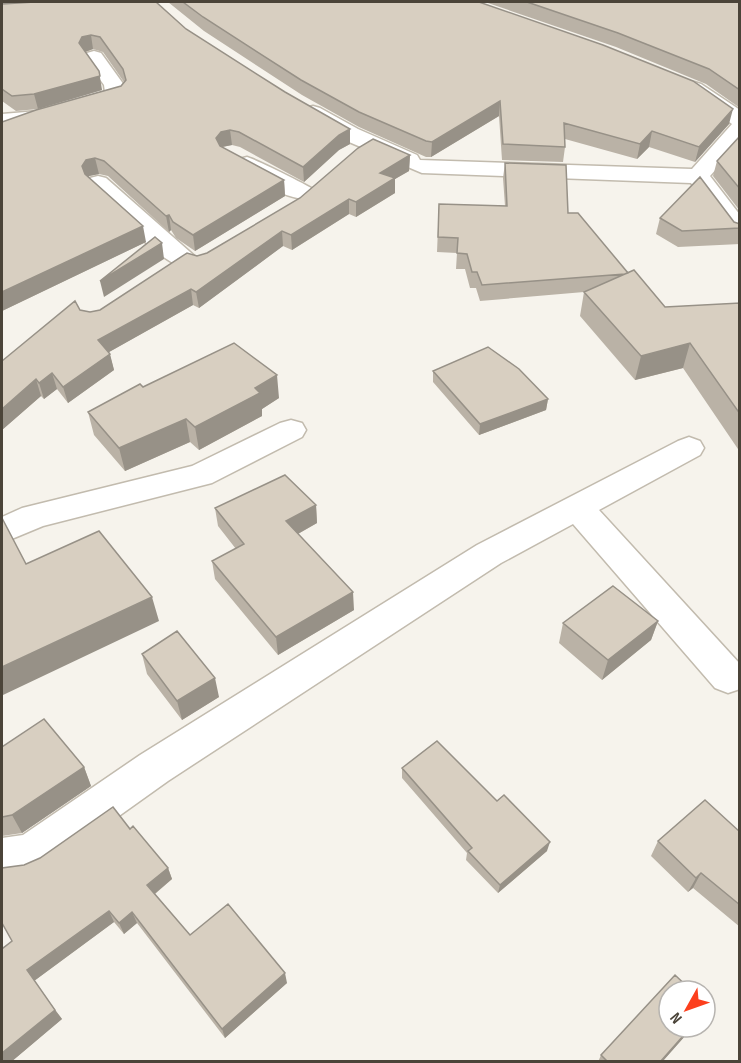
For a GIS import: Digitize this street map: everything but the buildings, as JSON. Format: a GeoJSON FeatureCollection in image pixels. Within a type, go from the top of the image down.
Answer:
{"type":"FeatureCollection","features":[{"type":"Feature","properties":{"kind":"street"},"geometry":{"type":"LineString","coordinates":[[2,120],[39,117],[116,94],[114,85],[94,57]]}},
{"type":"Feature","properties":{"kind":"street"},"geometry":{"type":"LineString","coordinates":[[678,82],[698,90],[740,120]]}},
{"type":"Feature","properties":{"kind":"street"},"geometry":{"type":"LineString","coordinates":[[294,101],[350,134],[432,171],[698,176],[740,128]]}},
{"type":"Feature","properties":{"kind":"street"},"geometry":{"type":"LineString","coordinates":[[349,157],[372,144]]}},
{"type":"Feature","properties":{"kind":"street"},"geometry":{"type":"LineString","coordinates":[[231,154],[288,187],[315,186],[284,212]]}},
{"type":"Feature","properties":{"kind":"street"},"geometry":{"type":"LineString","coordinates":[[698,176],[740,232]]}},
{"type":"Feature","properties":{"kind":"street"},"geometry":{"type":"LineString","coordinates":[[98,183],[187,262]]}},
{"type":"Feature","properties":{"kind":"street"},"geometry":{"type":"LineString","coordinates":[[2,531],[34,516],[201,475],[291,430]]}},
{"type":"Feature","properties":{"kind":"street"},"geometry":{"type":"LineString","coordinates":[[2,858],[31,854],[154,768],[489,554],[688,448]]}},
{"type":"Feature","properties":{"kind":"street"},"geometry":{"type":"LineString","coordinates":[[577,507],[728,677]]}}]}
